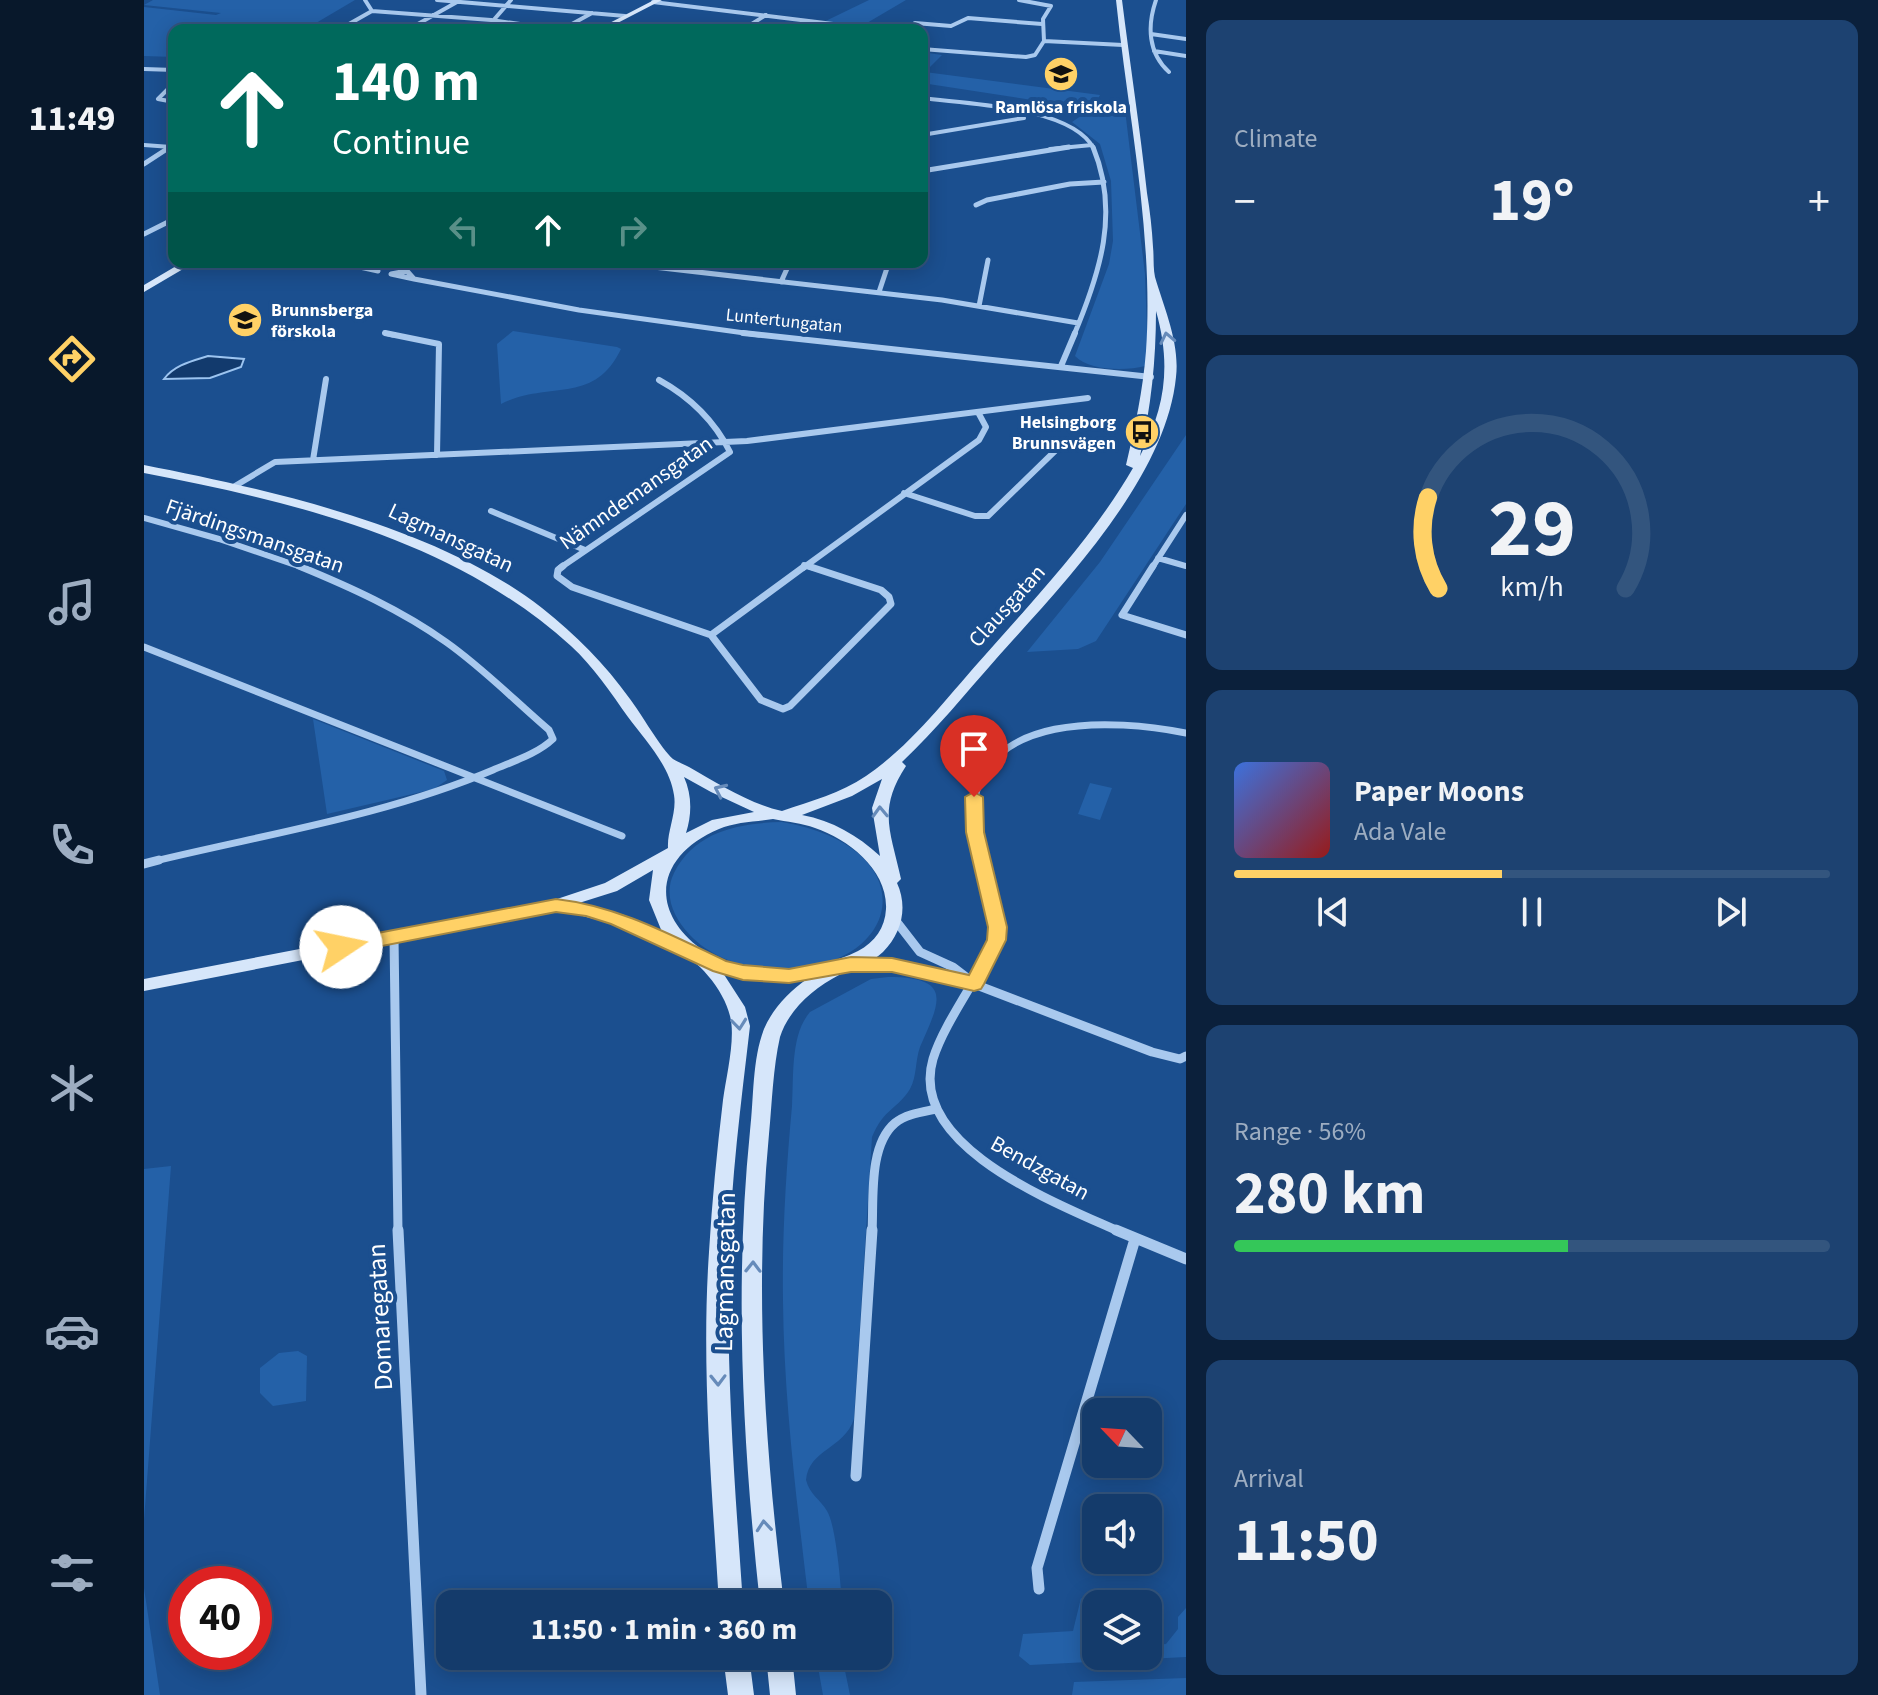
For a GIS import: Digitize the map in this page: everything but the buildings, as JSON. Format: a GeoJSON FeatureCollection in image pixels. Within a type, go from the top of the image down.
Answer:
{"type":"FeatureCollection","features":[{"type":"Feature","properties":{"kind":"main road","name":"Clausgatan"},"geometry":{"type":"LineString","coordinates":[[895,887],[878,805],[886,784],[912,745],[1070,568],[1125,490],[1159,427],[1171,379],[1168,340],[1153,282],[1119,0]]}},
{"type":"Feature","properties":{"kind":"main road"},"geometry":{"type":"LineString","coordinates":[[610,24],[656,1]]}},
{"type":"Feature","properties":{"kind":"main road"},"geometry":{"type":"LineString","coordinates":[[144,289],[180,268]]}},
{"type":"Feature","properties":{"kind":"main road","name":"Clausgatan"},"geometry":{"type":"LineString","coordinates":[[1125,490],[1145,420],[1151,377],[1153,282]]}},
{"type":"Feature","properties":{"kind":"main road"},"geometry":{"type":"LineString","coordinates":[[1151,377],[1186,380]]}},
{"type":"Feature","properties":{"kind":"main road","name":"Lagmansgatan"},"geometry":{"type":"LineString","coordinates":[[144,469],[235,486],[310,507],[412,544],[482,578],[562,631],[601,670],[680,781],[683,818],[672,850]]}},
{"type":"Feature","properties":{"kind":"main road","name":"Clausgatan"},"geometry":{"type":"LineString","coordinates":[[780,815],[838,797],[867,782],[912,745]]}},
{"type":"Feature","properties":{"kind":"main road","name":"Lagmansgatan"},"geometry":{"type":"LineString","coordinates":[[669,762],[716,789],[780,815]]}},
{"type":"Feature","properties":{"kind":"main road"},"geometry":{"type":"LineString","coordinates":[[144,985],[556,905],[611,887],[694,833],[723,821],[780,815],[827,826],[855,842],[878,863],[895,887],[898,902],[896,921],[884,942],[843,967],[789,976],[759,975],[730,969],[618,919],[587,909],[556,905]]}},
{"type":"Feature","properties":{"kind":"main road"},"geometry":{"type":"LineString","coordinates":[[672,850],[657,878],[659,913],[667,927],[695,954]]}},
{"type":"Feature","properties":{"kind":"main road","name":"Lagmansgatan"},"geometry":{"type":"LineString","coordinates":[[695,954],[731,996],[741,1026],[723,1190],[718,1284],[721,1485],[730,1590]]}},
{"type":"Feature","properties":{"kind":"main road","name":"Lagmansgatan"},"geometry":{"type":"LineString","coordinates":[[771,1590],[756,1421],[754,1350],[753,1251],[759,1134],[773,1030],[792,1000],[843,967]]}},
{"type":"Feature","properties":{"kind":"main road"},"geometry":{"type":"LineString","coordinates":[[738,1670],[741,1695]]}},
{"type":"Feature","properties":{"kind":"main road"},"geometry":{"type":"LineString","coordinates":[[780,1670],[783,1695]]}},
{"type":"Feature","properties":{"kind":"street"},"geometry":{"type":"LineString","coordinates":[[365,0],[372,11]]}},
{"type":"Feature","properties":{"kind":"street"},"geometry":{"type":"LineString","coordinates":[[437,0],[625,16]]}},
{"type":"Feature","properties":{"kind":"street"},"geometry":{"type":"LineString","coordinates":[[489,24],[511,0]]}},
{"type":"Feature","properties":{"kind":"street"},"geometry":{"type":"LineString","coordinates":[[928,49],[1026,57],[1035,55],[1044,41],[1042,24],[1051,5],[1019,0]]}},
{"type":"Feature","properties":{"kind":"street"},"geometry":{"type":"LineString","coordinates":[[1156,0],[1149,19],[1154,51],[1158,64],[1169,72]]}},
{"type":"Feature","properties":{"kind":"street"},"geometry":{"type":"LineString","coordinates":[[656,1],[839,24]]}},
{"type":"Feature","properties":{"kind":"street"},"geometry":{"type":"LineString","coordinates":[[418,24],[458,2]]}},
{"type":"Feature","properties":{"kind":"street"},"geometry":{"type":"LineString","coordinates":[[349,24],[372,11],[519,24]]}},
{"type":"Feature","properties":{"kind":"street"},"geometry":{"type":"LineString","coordinates":[[573,24],[592,13]]}},
{"type":"Feature","properties":{"kind":"street"},"geometry":{"type":"LineString","coordinates":[[751,24],[767,14]]}},
{"type":"Feature","properties":{"kind":"street"},"geometry":{"type":"LineString","coordinates":[[928,24],[951,26],[968,18],[1042,24]]}},
{"type":"Feature","properties":{"kind":"street"},"geometry":{"type":"LineString","coordinates":[[1151,34],[1186,39]]}},
{"type":"Feature","properties":{"kind":"street"},"geometry":{"type":"LineString","coordinates":[[1044,41],[1123,45]]}},
{"type":"Feature","properties":{"kind":"street"},"geometry":{"type":"LineString","coordinates":[[1154,51],[1186,56]]}},
{"type":"Feature","properties":{"kind":"street"},"geometry":{"type":"LineString","coordinates":[[144,69],[168,70]]}},
{"type":"Feature","properties":{"kind":"street"},"geometry":{"type":"LineString","coordinates":[[168,89],[158,99],[168,101]]}},
{"type":"Feature","properties":{"kind":"street"},"geometry":{"type":"LineString","coordinates":[[928,100],[1033,116],[1075,129],[1087,136],[1092,145],[1104,182],[1106,249],[1061,366]]}},
{"type":"Feature","properties":{"kind":"street"},"geometry":{"type":"LineString","coordinates":[[928,134],[1033,116]]}},
{"type":"Feature","properties":{"kind":"street"},"geometry":{"type":"LineString","coordinates":[[144,145],[168,147]]}},
{"type":"Feature","properties":{"kind":"street"},"geometry":{"type":"LineString","coordinates":[[928,170],[1055,148],[1092,145]]}},
{"type":"Feature","properties":{"kind":"street"},"geometry":{"type":"LineString","coordinates":[[144,164],[168,149]]}},
{"type":"Feature","properties":{"kind":"street"},"geometry":{"type":"LineString","coordinates":[[976,205],[987,200],[1070,184],[1104,182]]}},
{"type":"Feature","properties":{"kind":"street"},"geometry":{"type":"LineString","coordinates":[[144,234],[168,223]]}},
{"type":"Feature","properties":{"kind":"street"},"geometry":{"type":"LineString","coordinates":[[979,306],[988,260]]}},
{"type":"Feature","properties":{"kind":"street"},"geometry":{"type":"LineString","coordinates":[[364,268],[378,271]]}},
{"type":"Feature","properties":{"kind":"street"},"geometry":{"type":"LineString","coordinates":[[656,268],[879,292],[1078,323]]}},
{"type":"Feature","properties":{"kind":"street"},"geometry":{"type":"LineString","coordinates":[[687,272],[689,268]]}},
{"type":"Feature","properties":{"kind":"street"},"geometry":{"type":"LineString","coordinates":[[781,282],[787,268]]}},
{"type":"Feature","properties":{"kind":"street"},"geometry":{"type":"LineString","coordinates":[[879,292],[887,268]]}},
{"type":"Feature","properties":{"kind":"street","name":"Luntertungatan"},"geometry":{"type":"LineString","coordinates":[[415,280],[625,316],[1151,377]]}},
{"type":"Feature","properties":{"kind":"street"},"geometry":{"type":"LineString","coordinates":[[385,333],[439,344],[437,455]]}},
{"type":"Feature","properties":{"kind":"street"},"geometry":{"type":"LineString","coordinates":[[313,460],[326,379]]}},
{"type":"Feature","properties":{"kind":"street"},"geometry":{"type":"LineString","coordinates":[[659,380],[679,390],[701,411],[725,442]]}},
{"type":"Feature","properties":{"kind":"street"},"geometry":{"type":"LineString","coordinates":[[235,486],[268,464],[725,442],[979,414],[1088,398]]}},
{"type":"Feature","properties":{"kind":"street"},"geometry":{"type":"LineString","coordinates":[[804,565],[881,590],[889,597],[891,604],[790,706],[778,709],[761,700],[711,635],[804,565],[983,436],[986,427],[979,414]]}},
{"type":"Feature","properties":{"kind":"street","name":"Nämndemansgatan"},"geometry":{"type":"LineString","coordinates":[[711,635],[564,583],[556,572],[723,458],[730,452],[725,442]]}},
{"type":"Feature","properties":{"kind":"street"},"geometry":{"type":"LineString","coordinates":[[904,493],[975,516],[988,516],[1056,450]]}},
{"type":"Feature","properties":{"kind":"street"},"geometry":{"type":"LineString","coordinates":[[491,511],[585,550]]}},
{"type":"Feature","properties":{"kind":"street"},"geometry":{"type":"LineString","coordinates":[[1186,515],[1122,615],[1186,635]]}},
{"type":"Feature","properties":{"kind":"street","name":"Fjärdingsmansgatan"},"geometry":{"type":"LineString","coordinates":[[144,518],[305,569],[393,609],[449,645],[552,736],[552,741],[543,747],[477,778]]}},
{"type":"Feature","properties":{"kind":"street"},"geometry":{"type":"LineString","coordinates":[[1158,558],[1186,566]]}},
{"type":"Feature","properties":{"kind":"street"},"geometry":{"type":"LineString","coordinates":[[144,647],[622,836]]}},
{"type":"Feature","properties":{"kind":"street"},"geometry":{"type":"LineString","coordinates":[[856,1476],[876,1164],[881,1142],[891,1125],[904,1117],[936,1109],[930,1093],[932,1062],[996,940],[998,927],[973,815],[974,797],[986,768],[1023,741],[1072,725],[1132,723],[1186,733]]}},
{"type":"Feature","properties":{"kind":"street"},"geometry":{"type":"LineString","coordinates":[[144,864],[416,797],[477,778]]}},
{"type":"Feature","properties":{"kind":"street"},"geometry":{"type":"LineString","coordinates":[[896,921],[920,952],[953,967],[974,984]]}},
{"type":"Feature","properties":{"kind":"street","name":"Domaregatan"},"geometry":{"type":"LineString","coordinates":[[394,937],[398,1241],[421,1695]]}},
{"type":"Feature","properties":{"kind":"street"},"geometry":{"type":"LineString","coordinates":[[843,967],[907,966],[947,980],[974,984],[1123,1042],[1174,1058],[1186,1056]]}},
{"type":"Feature","properties":{"kind":"street","name":"Bendzgatan"},"geometry":{"type":"LineString","coordinates":[[936,1109],[953,1134],[981,1158],[1135,1239],[1186,1259]]}},
{"type":"Feature","properties":{"kind":"street"},"geometry":{"type":"LineString","coordinates":[[1039,1589],[1037,1568],[1135,1239]]}},
{"type":"Feature","properties":{"kind":"shaded area"},"geometry":{"type":"Polygon","coordinates":[[[153,0],[355,0],[316,23],[325,24],[168,24],[168,57],[144,56],[144,7],[221,13],[144,5],[153,0]]]}},
{"type":"Feature","properties":{"kind":"shaded area"},"geometry":{"type":"Polygon","coordinates":[[[869,0],[906,0],[865,24],[819,24],[869,0]]]}},
{"type":"Feature","properties":{"kind":"shaded area"},"geometry":{"type":"Polygon","coordinates":[[[928,53],[942,55],[928,69],[928,53]]]}},
{"type":"Feature","properties":{"kind":"shaded area"},"geometry":{"type":"Polygon","coordinates":[[[928,72],[1100,95],[1093,108],[1125,110],[1145,274],[1148,360],[1145,366],[1128,369],[1089,365],[1075,356],[1109,264],[1113,241],[1111,181],[1100,144],[1072,122],[1091,109],[928,84],[928,72]]]}},
{"type":"Feature","properties":{"kind":"shaded area"},"geometry":{"type":"Polygon","coordinates":[[[513,331],[621,349],[610,367],[584,385],[536,393],[501,404],[497,344],[513,331]]]}},
{"type":"Feature","properties":{"kind":"shaded area"},"geometry":{"type":"Polygon","coordinates":[[[208,356],[244,359],[241,367],[210,378],[164,379],[178,367],[208,356]]]}},
{"type":"Feature","properties":{"kind":"shaded area"},"geometry":{"type":"Polygon","coordinates":[[[1186,435],[1186,504],[1096,641],[1078,649],[1027,652],[1100,562],[1186,435]]]}},
{"type":"Feature","properties":{"kind":"shaded area"},"geometry":{"type":"Polygon","coordinates":[[[313,719],[444,771],[447,780],[434,789],[327,814],[313,719]]]}},
{"type":"Feature","properties":{"kind":"shaded area"},"geometry":{"type":"Polygon","coordinates":[[[1090,783],[1112,788],[1100,820],[1078,814],[1090,783]]]}},
{"type":"Feature","properties":{"kind":"shaded area"},"geometry":{"type":"Polygon","coordinates":[[[782,822],[831,836],[863,857],[880,883],[882,909],[871,934],[847,954],[811,966],[765,968],[744,965],[705,948],[689,934],[672,906],[671,881],[683,859],[706,839],[750,824],[782,822]]]}},
{"type":"Feature","properties":{"kind":"shaded area"},"geometry":{"type":"Polygon","coordinates":[[[909,978],[924,982],[933,988],[936,1006],[920,1047],[910,1089],[881,1120],[872,1137],[854,1419],[843,1437],[813,1462],[806,1480],[830,1518],[841,1590],[807,1590],[792,1452],[784,1339],[784,1228],[794,1057],[799,1032],[810,1012],[871,979],[909,978]]]}},
{"type":"Feature","properties":{"kind":"shaded area"},"geometry":{"type":"Polygon","coordinates":[[[171,1166],[144,1520],[144,1169],[171,1166]]]}},
{"type":"Feature","properties":{"kind":"shaded area"},"geometry":{"type":"Polygon","coordinates":[[[298,1351],[307,1356],[306,1401],[273,1406],[260,1393],[260,1368],[279,1353],[298,1351]]]}},
{"type":"Feature","properties":{"kind":"shaded area"},"geometry":{"type":"Polygon","coordinates":[[[144,1588],[160,1695],[144,1695],[144,1588]]]}},
{"type":"Feature","properties":{"kind":"shaded area"},"geometry":{"type":"Polygon","coordinates":[[[1081,1598],[1082,1662],[1030,1665],[1019,1656],[1023,1634],[1073,1631],[1081,1598]]]}},
{"type":"Feature","properties":{"kind":"shaded area"},"geometry":{"type":"Polygon","coordinates":[[[1186,1608],[1186,1657],[1162,1658],[1162,1644],[1166,1644],[1178,1629],[1178,1617],[1186,1608]]]}},
{"type":"Feature","properties":{"kind":"shaded area"},"geometry":{"type":"Polygon","coordinates":[[[819,1670],[845,1670],[850,1695],[823,1695],[819,1670]]]}},
{"type":"Feature","properties":{"kind":"shaded area"},"geometry":{"type":"Polygon","coordinates":[[[1186,1678],[1186,1695],[1072,1695],[1074,1682],[1186,1678]]]}},
{"type":"Feature","properties":{"kind":"place","name":"Ramlösa friskola"},"geometry":{"type":"Point","coordinates":[1061,74]}},
{"type":"Feature","properties":{"kind":"place","name":"Brunnsberga förskola"},"geometry":{"type":"Point","coordinates":[245,320]}},
{"type":"Feature","properties":{"kind":"place","name":"Helsingborg Brunnsvägen"},"geometry":{"type":"Point","coordinates":[1142,432]}},
{"type":"Feature","properties":{"kind":"route"},"geometry":{"type":"LineString","coordinates":[[341,947],[556,905],[587,909],[618,919],[701,958],[743,973],[789,976],[851,964],[892,965],[907,966],[947,980],[974,984],[996,940],[998,927],[975,832],[974,797]]}}]}
